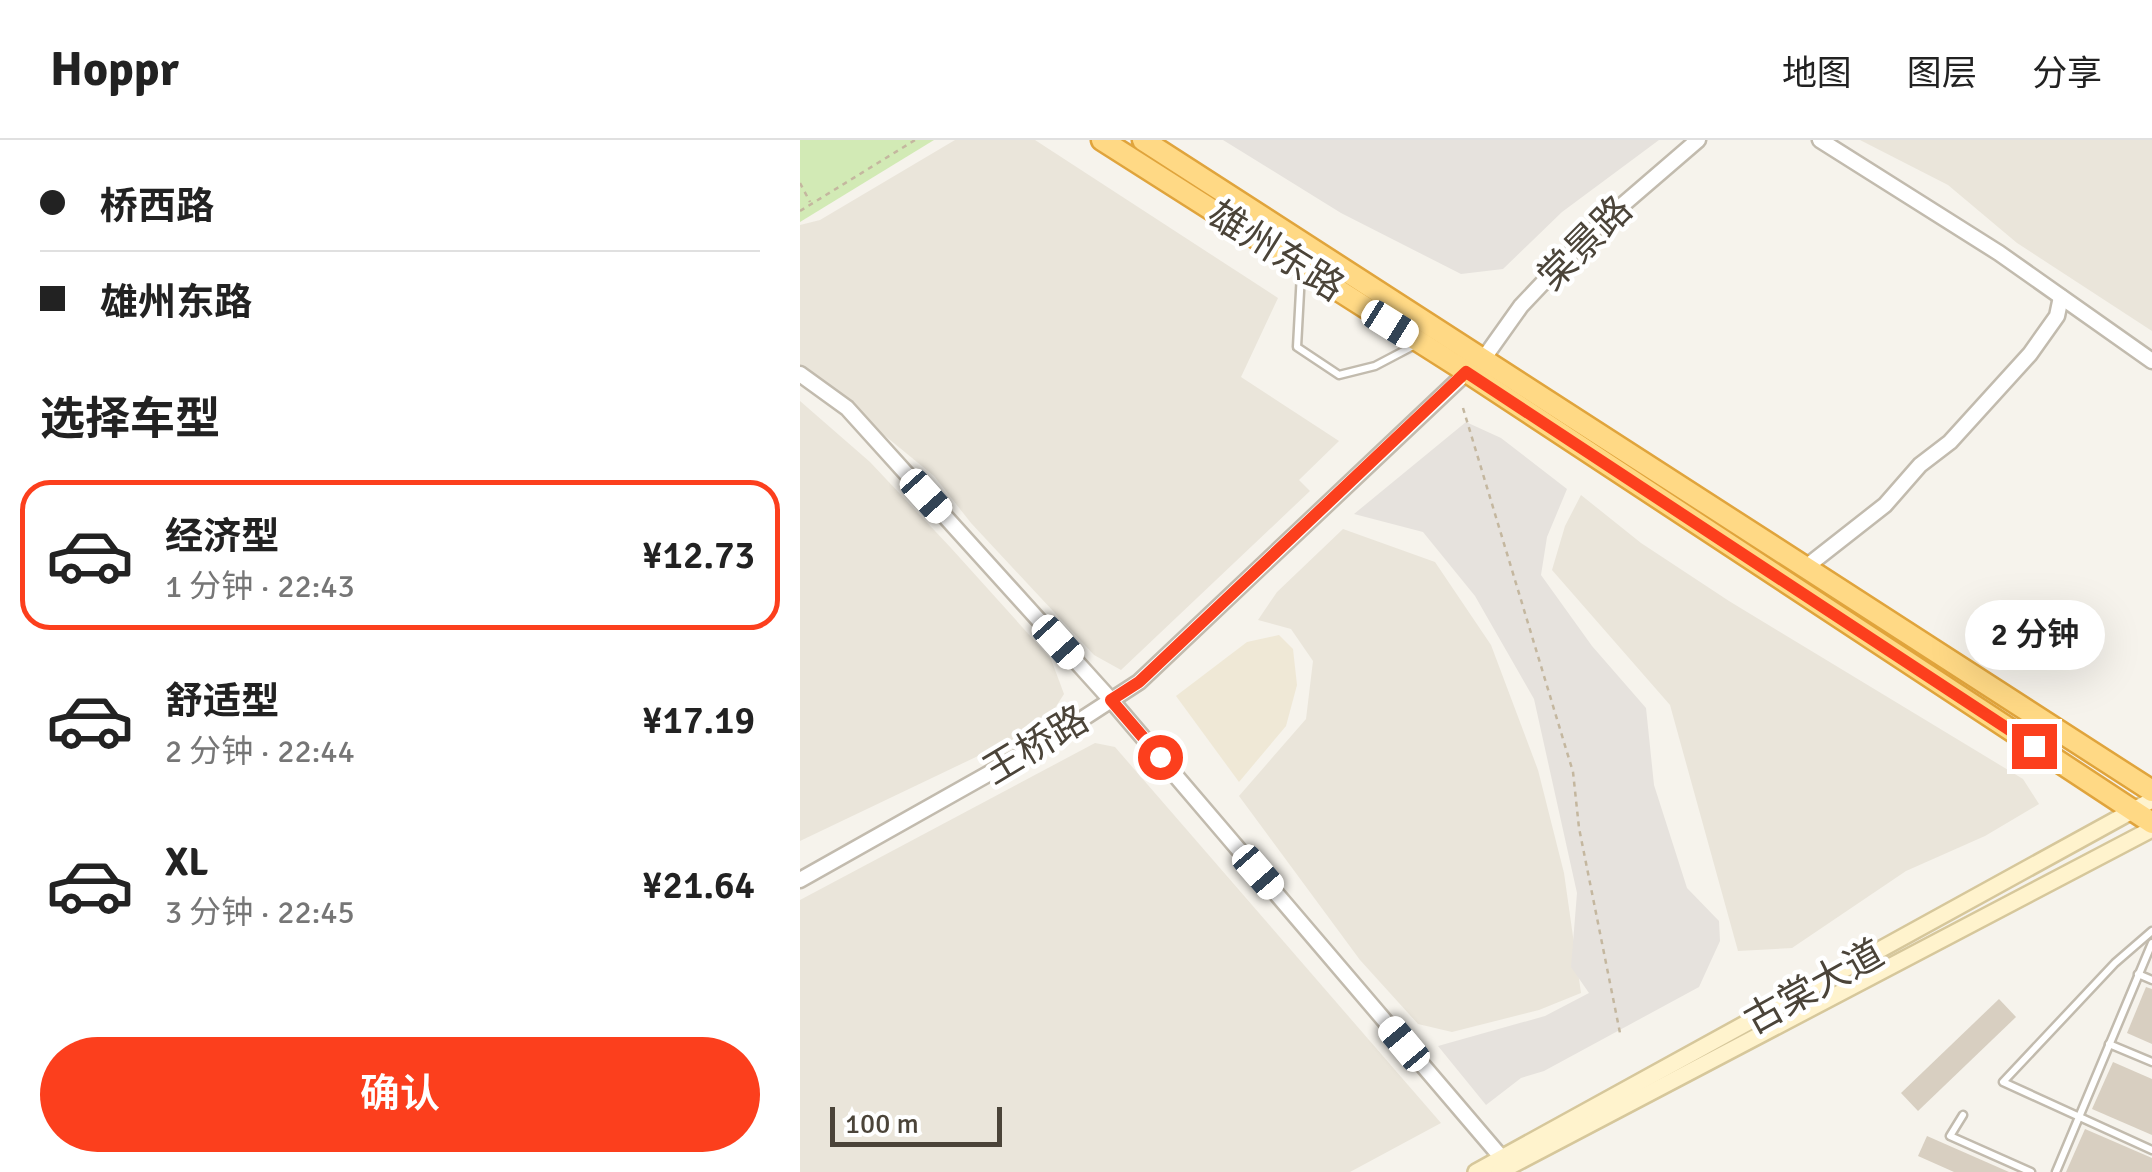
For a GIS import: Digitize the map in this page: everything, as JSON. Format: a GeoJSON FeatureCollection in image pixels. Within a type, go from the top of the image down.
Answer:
{"type":"FeatureCollection","features":[{"type":"Feature","properties":{"kind":"highway","name":"雄州东路"},"geometry":{"type":"LineString","coordinates":[[1102,140],[2148,816]]}},
{"type":"Feature","properties":{"kind":"highway","name":"雄州东路"},"geometry":{"type":"LineString","coordinates":[[1143,140],[2152,791]]}},
{"type":"Feature","properties":{"kind":"main road","name":"古棠大道"},"geometry":{"type":"LineString","coordinates":[[1476,1172],[1506,1167],[2148,816]]}},
{"type":"Feature","properties":{"kind":"main road","name":"古棠大道"},"geometry":{"type":"LineString","coordinates":[[1506,1167],[2148,816]]}},
{"type":"Feature","properties":{"kind":"street","name":"棠景路"},"geometry":{"type":"LineString","coordinates":[[1484,358],[1521,306],[1590,233],[1698,140]]}},
{"type":"Feature","properties":{"kind":"street"},"geometry":{"type":"LineString","coordinates":[[1820,140],[2062,297],[2152,361]]}},
{"type":"Feature","properties":{"kind":"street"},"geometry":{"type":"LineString","coordinates":[[1806,567],[1885,506],[1920,465],[1950,442],[2037,345],[2057,316],[2062,297]]}},
{"type":"Feature","properties":{"kind":"street","name":"王桥路"},"geometry":{"type":"LineString","coordinates":[[800,880],[1139,682],[1466,372]]}},
{"type":"Feature","properties":{"kind":"street"},"geometry":{"type":"LineString","coordinates":[[800,374],[847,408],[1111,700],[1506,1167]]}},
{"type":"Feature","properties":{"kind":"lane"},"geometry":{"type":"LineString","coordinates":[[1301,267],[1296,348],[1339,374],[1374,366],[1420,342]]}},
{"type":"Feature","properties":{"kind":"lane"},"geometry":{"type":"LineString","coordinates":[[2152,931],[2115,963],[2003,1082],[2152,1150]]}},
{"type":"Feature","properties":{"kind":"lane"},"geometry":{"type":"LineString","coordinates":[[2056,1172],[2152,943]]}},
{"type":"Feature","properties":{"kind":"lane"},"geometry":{"type":"LineString","coordinates":[[2138,974],[2152,980]]}},
{"type":"Feature","properties":{"kind":"lane"},"geometry":{"type":"LineString","coordinates":[[2109,1044],[2152,1062]]}},
{"type":"Feature","properties":{"kind":"lane"},"geometry":{"type":"LineString","coordinates":[[1962,1115],[1950,1136],[2031,1172]]}},
{"type":"Feature","properties":{"kind":"path"},"geometry":{"type":"LineString","coordinates":[[800,211],[916,140]]}},
{"type":"Feature","properties":{"kind":"path"},"geometry":{"type":"LineString","coordinates":[[800,183],[810,204]]}},
{"type":"Feature","properties":{"kind":"path"},"geometry":{"type":"LineString","coordinates":[[1463,408],[1573,772],[1579,828],[1620,1033]]}},
{"type":"Feature","properties":{"kind":"shaded area"},"geometry":{"type":"Polygon","coordinates":[[[955,140],[1035,140],[1278,298],[1241,377],[1339,441],[1299,480],[1310,491],[1121,670],[1094,655],[971,523],[934,476],[800,366],[800,225],[820,220],[955,140]]]}},
{"type":"Feature","properties":{"kind":"shaded area"},"geometry":{"type":"Polygon","coordinates":[[[1223,140],[1659,140],[1562,212],[1503,269],[1461,274],[1341,213],[1223,140]]]}},
{"type":"Feature","properties":{"kind":"shaded area"},"geometry":{"type":"Polygon","coordinates":[[[1860,140],[2152,140],[2152,331],[2017,243],[1948,185],[1860,140]]]}},
{"type":"Feature","properties":{"kind":"shaded area"},"geometry":{"type":"Polygon","coordinates":[[[800,401],[870,462],[951,548],[1051,659],[1064,694],[1045,724],[800,841],[800,401]]]}},
{"type":"Feature","properties":{"kind":"shaded area"},"geometry":{"type":"Polygon","coordinates":[[[1466,422],[1501,438],[1567,489],[1547,537],[1541,575],[1592,646],[1646,708],[1654,785],[1687,888],[1719,921],[1720,941],[1699,987],[1544,1071],[1521,1078],[1486,1105],[1438,1046],[1545,1016],[1589,993],[1571,967],[1577,893],[1534,699],[1475,596],[1423,532],[1354,514],[1466,422]]]}},
{"type":"Feature","properties":{"kind":"shaded area"},"geometry":{"type":"Polygon","coordinates":[[[1581,495],[1641,543],[1729,601],[2023,779],[2039,804],[1985,836],[1906,871],[1792,948],[1738,951],[1670,705],[1552,570],[1565,526],[1581,495]]]}},
{"type":"Feature","properties":{"kind":"shaded area"},"geometry":{"type":"Polygon","coordinates":[[[1343,529],[1435,562],[1491,645],[1538,770],[1564,873],[1581,993],[1539,1010],[1452,1032],[1418,1024],[1360,960],[1239,796],[1306,719],[1313,661],[1291,629],[1258,620],[1277,592],[1343,529]]]}},
{"type":"Feature","properties":{"kind":"shaded area"},"geometry":{"type":"Polygon","coordinates":[[[1279,635],[1293,649],[1297,685],[1286,726],[1239,782],[1176,696],[1247,642],[1279,635]]]}},
{"type":"Feature","properties":{"kind":"shaded area"},"geometry":{"type":"Polygon","coordinates":[[[1095,743],[1115,747],[1441,1123],[1350,1172],[800,1172],[800,900],[1095,743]]]}},
{"type":"Feature","properties":{"kind":"green space"},"geometry":{"type":"Polygon","coordinates":[[[800,140],[934,140],[800,222],[800,140]]]}},
{"type":"Feature","properties":{"kind":"building"},"geometry":{"type":"Polygon","coordinates":[[[2146,987],[2152,989],[2152,1044],[2127,1033],[2146,987]]]}},
{"type":"Feature","properties":{"kind":"building"},"geometry":{"type":"Polygon","coordinates":[[[1999,999],[2016,1017],[1918,1111],[1901,1093],[1999,999]]]}},
{"type":"Feature","properties":{"kind":"building"},"geometry":{"type":"Polygon","coordinates":[[[2113,1062],[2152,1079],[2152,1135],[2092,1109],[2113,1062]]]}},
{"type":"Feature","properties":{"kind":"building"},"geometry":{"type":"Polygon","coordinates":[[[2085,1129],[2152,1158],[2152,1172],[2066,1172],[2085,1129]]]}},
{"type":"Feature","properties":{"kind":"building"},"geometry":{"type":"Polygon","coordinates":[[[1927,1136],[2009,1172],[1954,1172],[1918,1156],[1927,1136]]]}},
{"type":"Feature","properties":{"kind":"route"},"geometry":{"type":"LineString","coordinates":[[1160,757],[1111,700],[1139,682],[1466,372],[2034,746]]}}]}
